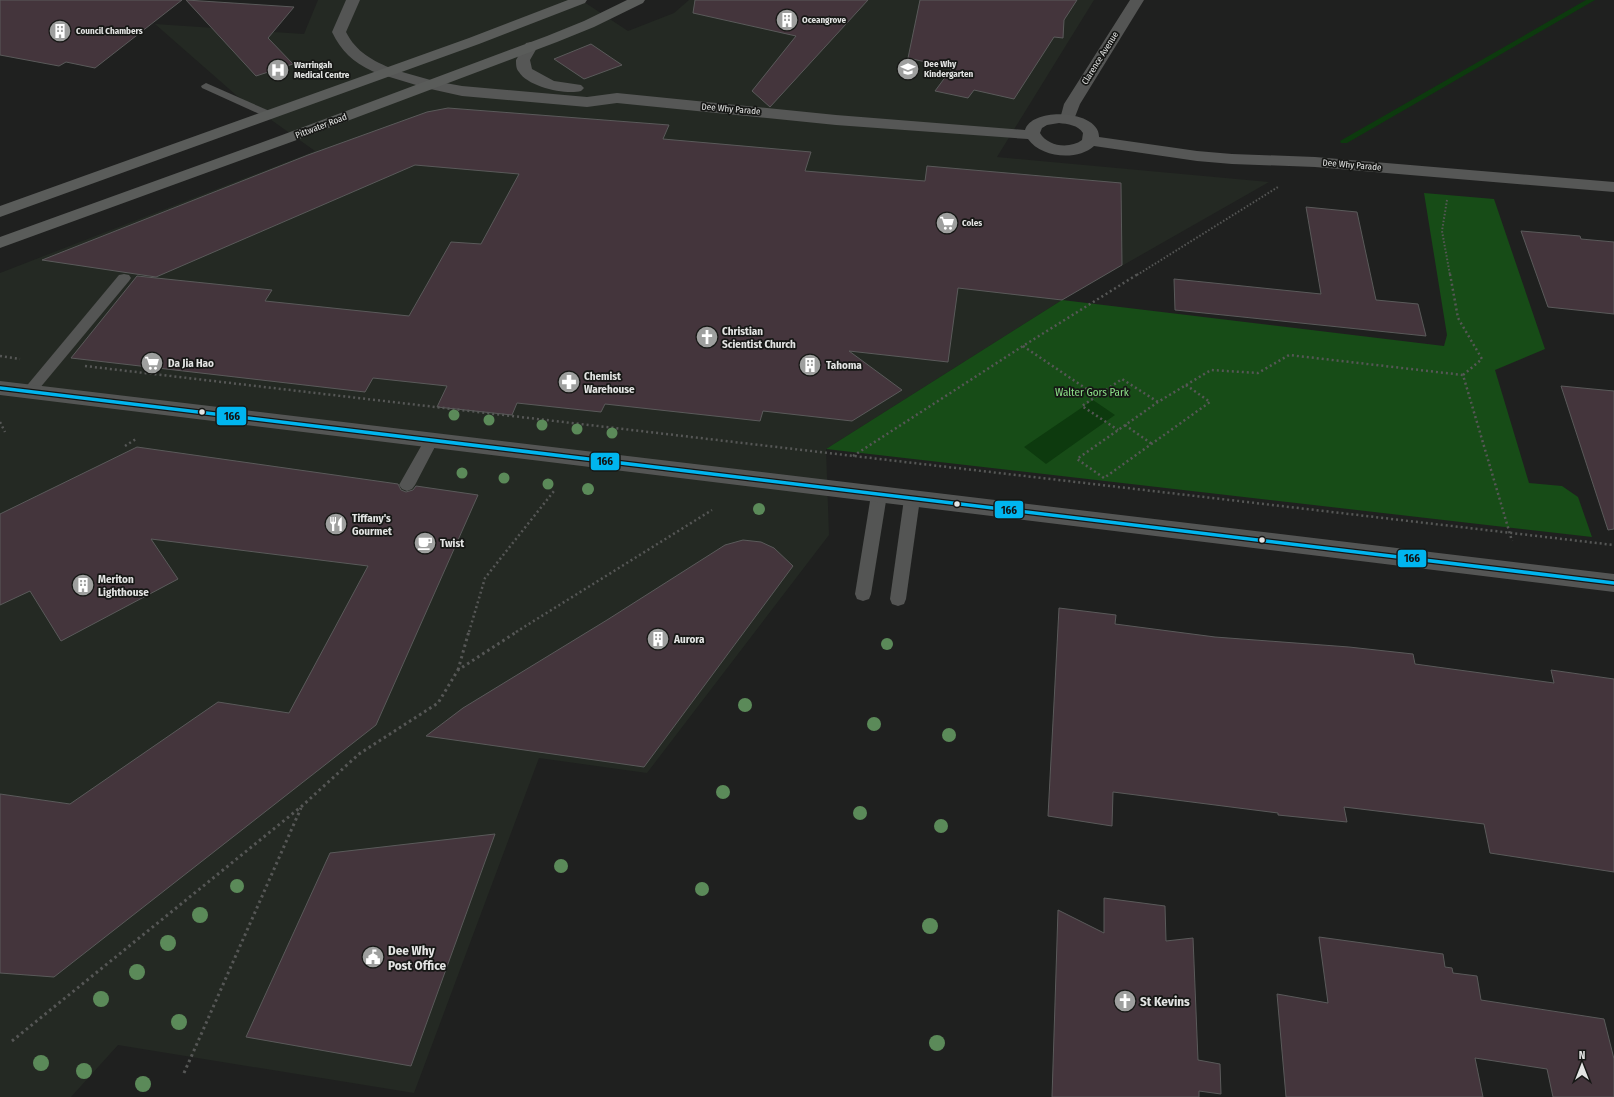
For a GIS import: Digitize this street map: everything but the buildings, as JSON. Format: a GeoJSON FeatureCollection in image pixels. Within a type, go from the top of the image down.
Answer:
{"type":"FeatureCollection","features":[{"type":"Feature","properties":{"kind":"highway"},"geometry":{"type":"LineString","coordinates":[[0,212],[488,36],[580,0]]}},
{"type":"Feature","properties":{"kind":"highway","name":"Pittwater Road"},"geometry":{"type":"LineString","coordinates":[[0,243],[431,85],[589,24],[638,0]]}},
{"type":"Feature","properties":{"kind":"main road"},"geometry":{"type":"LineString","coordinates":[[531,46],[523,60],[525,71],[535,80],[557,87],[593,90],[617,98]]}},
{"type":"Feature","properties":{"kind":"main road","name":"Dee Why Parade"},"geometry":{"type":"LineString","coordinates":[[388,72],[431,85],[462,91],[587,102],[617,98],[844,120],[1032,135]]}},
{"type":"Feature","properties":{"kind":"main road"},"geometry":{"type":"LineString","coordinates":[[1049,118],[1068,119],[1085,126],[1090,130],[1092,136],[1091,141],[1086,146],[1079,149],[1060,150],[1042,145],[1032,135],[1032,130],[1041,121],[1049,118]]}},
{"type":"Feature","properties":{"kind":"main road","name":"Dee Why Parade"},"geometry":{"type":"LineString","coordinates":[[1091,141],[1225,158],[1315,162],[1614,187]]}},
{"type":"Feature","properties":{"kind":"street"},"geometry":{"type":"LineString","coordinates":[[353,0],[339,32],[344,45],[365,63],[388,72]]}},
{"type":"Feature","properties":{"kind":"street","name":"Clarence Avenue"},"geometry":{"type":"LineString","coordinates":[[1068,119],[1072,104],[1137,0]]}},
{"type":"Feature","properties":{"kind":"street"},"geometry":{"type":"LineString","coordinates":[[0,388],[1614,583]]}},
{"type":"Feature","properties":{"kind":"lane"},"geometry":{"type":"LineString","coordinates":[[206,86],[270,115]]}},
{"type":"Feature","properties":{"kind":"lane"},"geometry":{"type":"LineString","coordinates":[[29,392],[124,278]]}},
{"type":"Feature","properties":{"kind":"lane"},"geometry":{"type":"LineString","coordinates":[[407,485],[431,440]]}},
{"type":"Feature","properties":{"kind":"lane"},"geometry":{"type":"LineString","coordinates":[[864,594],[879,495]]}},
{"type":"Feature","properties":{"kind":"lane"},"geometry":{"type":"LineString","coordinates":[[898,599],[912,499]]}},
{"type":"Feature","properties":{"kind":"path"},"geometry":{"type":"LineString","coordinates":[[852,456],[1023,346],[1281,186]]}},
{"type":"Feature","properties":{"kind":"path"},"geometry":{"type":"LineString","coordinates":[[1185,385],[1210,402],[1104,478],[1077,459],[1158,402],[1185,385],[1211,370],[1258,373],[1289,355],[1463,375],[1482,359],[1458,318],[1442,231],[1447,198]]}},
{"type":"Feature","properties":{"kind":"path"},"geometry":{"type":"LineString","coordinates":[[1023,346],[1097,396]]}},
{"type":"Feature","properties":{"kind":"path"},"geometry":{"type":"LineString","coordinates":[[0,356],[24,359]]}},
{"type":"Feature","properties":{"kind":"path"},"geometry":{"type":"LineString","coordinates":[[79,366],[1614,545]]}},
{"type":"Feature","properties":{"kind":"path"},"geometry":{"type":"LineString","coordinates":[[1463,375],[1521,572]]}},
{"type":"Feature","properties":{"kind":"path"},"geometry":{"type":"LineString","coordinates":[[1118,430],[1082,406],[1122,379],[1158,402]]}},
{"type":"Feature","properties":{"kind":"path"},"geometry":{"type":"LineString","coordinates":[[0,422],[4,432]]}},
{"type":"Feature","properties":{"kind":"path"},"geometry":{"type":"LineString","coordinates":[[1125,425],[1152,444]]}},
{"type":"Feature","properties":{"kind":"path"},"geometry":{"type":"LineString","coordinates":[[125,446],[136,439]]}},
{"type":"Feature","properties":{"kind":"path"},"geometry":{"type":"LineString","coordinates":[[12,1041],[302,806],[359,754],[438,703],[458,670],[485,578],[554,490]]}},
{"type":"Feature","properties":{"kind":"path"},"geometry":{"type":"LineString","coordinates":[[458,670],[570,598],[712,510]]}},
{"type":"Feature","properties":{"kind":"path"},"geometry":{"type":"LineString","coordinates":[[184,1073],[302,806]]}},
{"type":"Feature","properties":{"kind":"shaded area"},"geometry":{"type":"Polygon","coordinates":[[[318,0],[581,0],[628,31],[674,13],[689,0],[1094,0],[997,157],[1269,182],[1062,300],[826,449],[829,535],[647,773],[539,758],[414,1093],[118,1045],[71,1097],[0,1097],[0,273],[315,151],[236,95],[155,24],[304,34],[318,0]]]}},
{"type":"Feature","properties":{"kind":"shaded area"},"geometry":{"type":"Polygon","coordinates":[[[1093,400],[1115,415],[1046,464],[1024,447],[1093,400]]]}},
{"type":"Feature","properties":{"kind":"green space","name":"Walter Gors Park"},"geometry":{"type":"Polygon","coordinates":[[[1424,193],[1494,199],[1545,349],[1495,370],[1529,483],[1562,486],[1578,497],[1592,537],[826,449],[1062,300],[1444,346],[1447,335],[1424,193]]]}},
{"type":"Feature","properties":{"kind":"waterway"},"geometry":{"type":"LineString","coordinates":[[1344,141],[1591,0]]}},
{"type":"Feature","properties":{"kind":"transit line","name":"166"},"geometry":{"type":"LineString","coordinates":[[0,388],[1614,583]]}},
{"type":"Feature","properties":{"kind":"place","name":"Oceangrove"},"geometry":{"type":"Point","coordinates":[787,20]}},
{"type":"Feature","properties":{"kind":"place","name":"Council Chambers"},"geometry":{"type":"Point","coordinates":[60,31]}},
{"type":"Feature","properties":{"kind":"place","name":"Dee Why Kindergarten"},"geometry":{"type":"Point","coordinates":[908,69]}},
{"type":"Feature","properties":{"kind":"place","name":"Warringah Medical Centre"},"geometry":{"type":"Point","coordinates":[278,70]}},
{"type":"Feature","properties":{"kind":"place","name":"Coles"},"geometry":{"type":"Point","coordinates":[947,223]}},
{"type":"Feature","properties":{"kind":"place","name":"Christian Scientist Church"},"geometry":{"type":"Point","coordinates":[707,337]}},
{"type":"Feature","properties":{"kind":"place","name":"Da Jia Hao"},"geometry":{"type":"Point","coordinates":[152,363]}},
{"type":"Feature","properties":{"kind":"place","name":"Tahoma"},"geometry":{"type":"Point","coordinates":[810,365]}},
{"type":"Feature","properties":{"kind":"place","name":"Chemist Warehouse"},"geometry":{"type":"Point","coordinates":[569,382]}},
{"type":"Feature","properties":{"kind":"place","name":"Tiffany's Gourmet"},"geometry":{"type":"Point","coordinates":[336,524]}},
{"type":"Feature","properties":{"kind":"place","name":"Twist"},"geometry":{"type":"Point","coordinates":[425,543]}},
{"type":"Feature","properties":{"kind":"place","name":"Meriton Lighthouse"},"geometry":{"type":"Point","coordinates":[83,585]}},
{"type":"Feature","properties":{"kind":"place","name":"Aurora"},"geometry":{"type":"Point","coordinates":[658,639]}},
{"type":"Feature","properties":{"kind":"place","name":"Dee Why Post Office"},"geometry":{"type":"Point","coordinates":[373,957]}},
{"type":"Feature","properties":{"kind":"place","name":"St Kevins"},"geometry":{"type":"Point","coordinates":[1125,1001]}}]}
